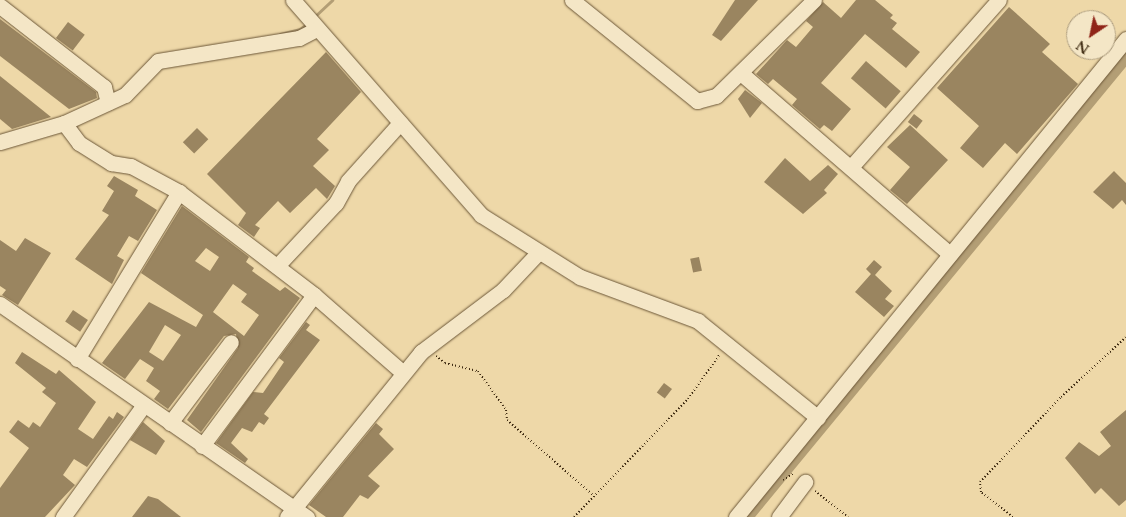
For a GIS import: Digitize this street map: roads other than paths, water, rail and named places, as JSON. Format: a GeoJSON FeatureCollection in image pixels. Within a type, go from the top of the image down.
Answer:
{"type":"FeatureCollection","features":[{"type":"Feature","properties":{"kind":"street"},"geometry":{"type":"LineString","coordinates":[[293,0],[481,215],[538,253],[580,277],[698,321],[818,418]]}},
{"type":"Feature","properties":{"kind":"street"},"geometry":{"type":"LineString","coordinates":[[572,0],[697,101],[716,96],[742,74],[814,0]]}},
{"type":"Feature","properties":{"kind":"street"},"geometry":{"type":"LineString","coordinates":[[851,167],[999,0]]}},
{"type":"Feature","properties":{"kind":"street"},"geometry":{"type":"LineString","coordinates":[[0,6],[104,86],[108,104]]}},
{"type":"Feature","properties":{"kind":"street"},"geometry":{"type":"LineString","coordinates":[[0,142],[64,123],[108,104],[125,95],[158,61],[299,38],[317,29]]}},
{"type":"Feature","properties":{"kind":"street"},"geometry":{"type":"LineString","coordinates":[[736,517],[1126,39]]}},
{"type":"Feature","properties":{"kind":"street"},"geometry":{"type":"LineString","coordinates":[[742,74],[950,254]]}},
{"type":"Feature","properties":{"kind":"street"},"geometry":{"type":"LineString","coordinates":[[64,123],[79,143],[111,163],[131,166],[179,192],[314,294],[403,373]]}},
{"type":"Feature","properties":{"kind":"street"},"geometry":{"type":"LineString","coordinates":[[277,266],[336,203],[348,182],[400,123]]}},
{"type":"Feature","properties":{"kind":"street"},"geometry":{"type":"LineString","coordinates":[[77,359],[179,192]]}},
{"type":"Feature","properties":{"kind":"street"},"geometry":{"type":"LineString","coordinates":[[290,512],[403,373],[426,348],[503,290],[538,253]]}},
{"type":"Feature","properties":{"kind":"street"},"geometry":{"type":"LineString","coordinates":[[202,446],[314,294]]}},
{"type":"Feature","properties":{"kind":"street"},"geometry":{"type":"LineString","coordinates":[[0,304],[143,406],[170,423],[290,512],[307,517]]}},
{"type":"Feature","properties":{"kind":"street"},"geometry":{"type":"LineString","coordinates":[[170,423],[231,342]]}},
{"type":"Feature","properties":{"kind":"street"},"geometry":{"type":"LineString","coordinates":[[63,517],[143,406]]}},
{"type":"Feature","properties":{"kind":"street"},"geometry":{"type":"LineString","coordinates":[[779,517],[805,482]]}},
{"type":"Feature","properties":{"kind":"waterway"},"geometry":{"type":"LineString","coordinates":[[314,17],[332,0]]}},
{"type":"Feature","properties":{"kind":"waterway"},"geometry":{"type":"LineString","coordinates":[[280,34],[300,29],[308,23]]}},
{"type":"Feature","properties":{"kind":"waterway"},"geometry":{"type":"LineString","coordinates":[[747,517],[1126,57]]}}]}
